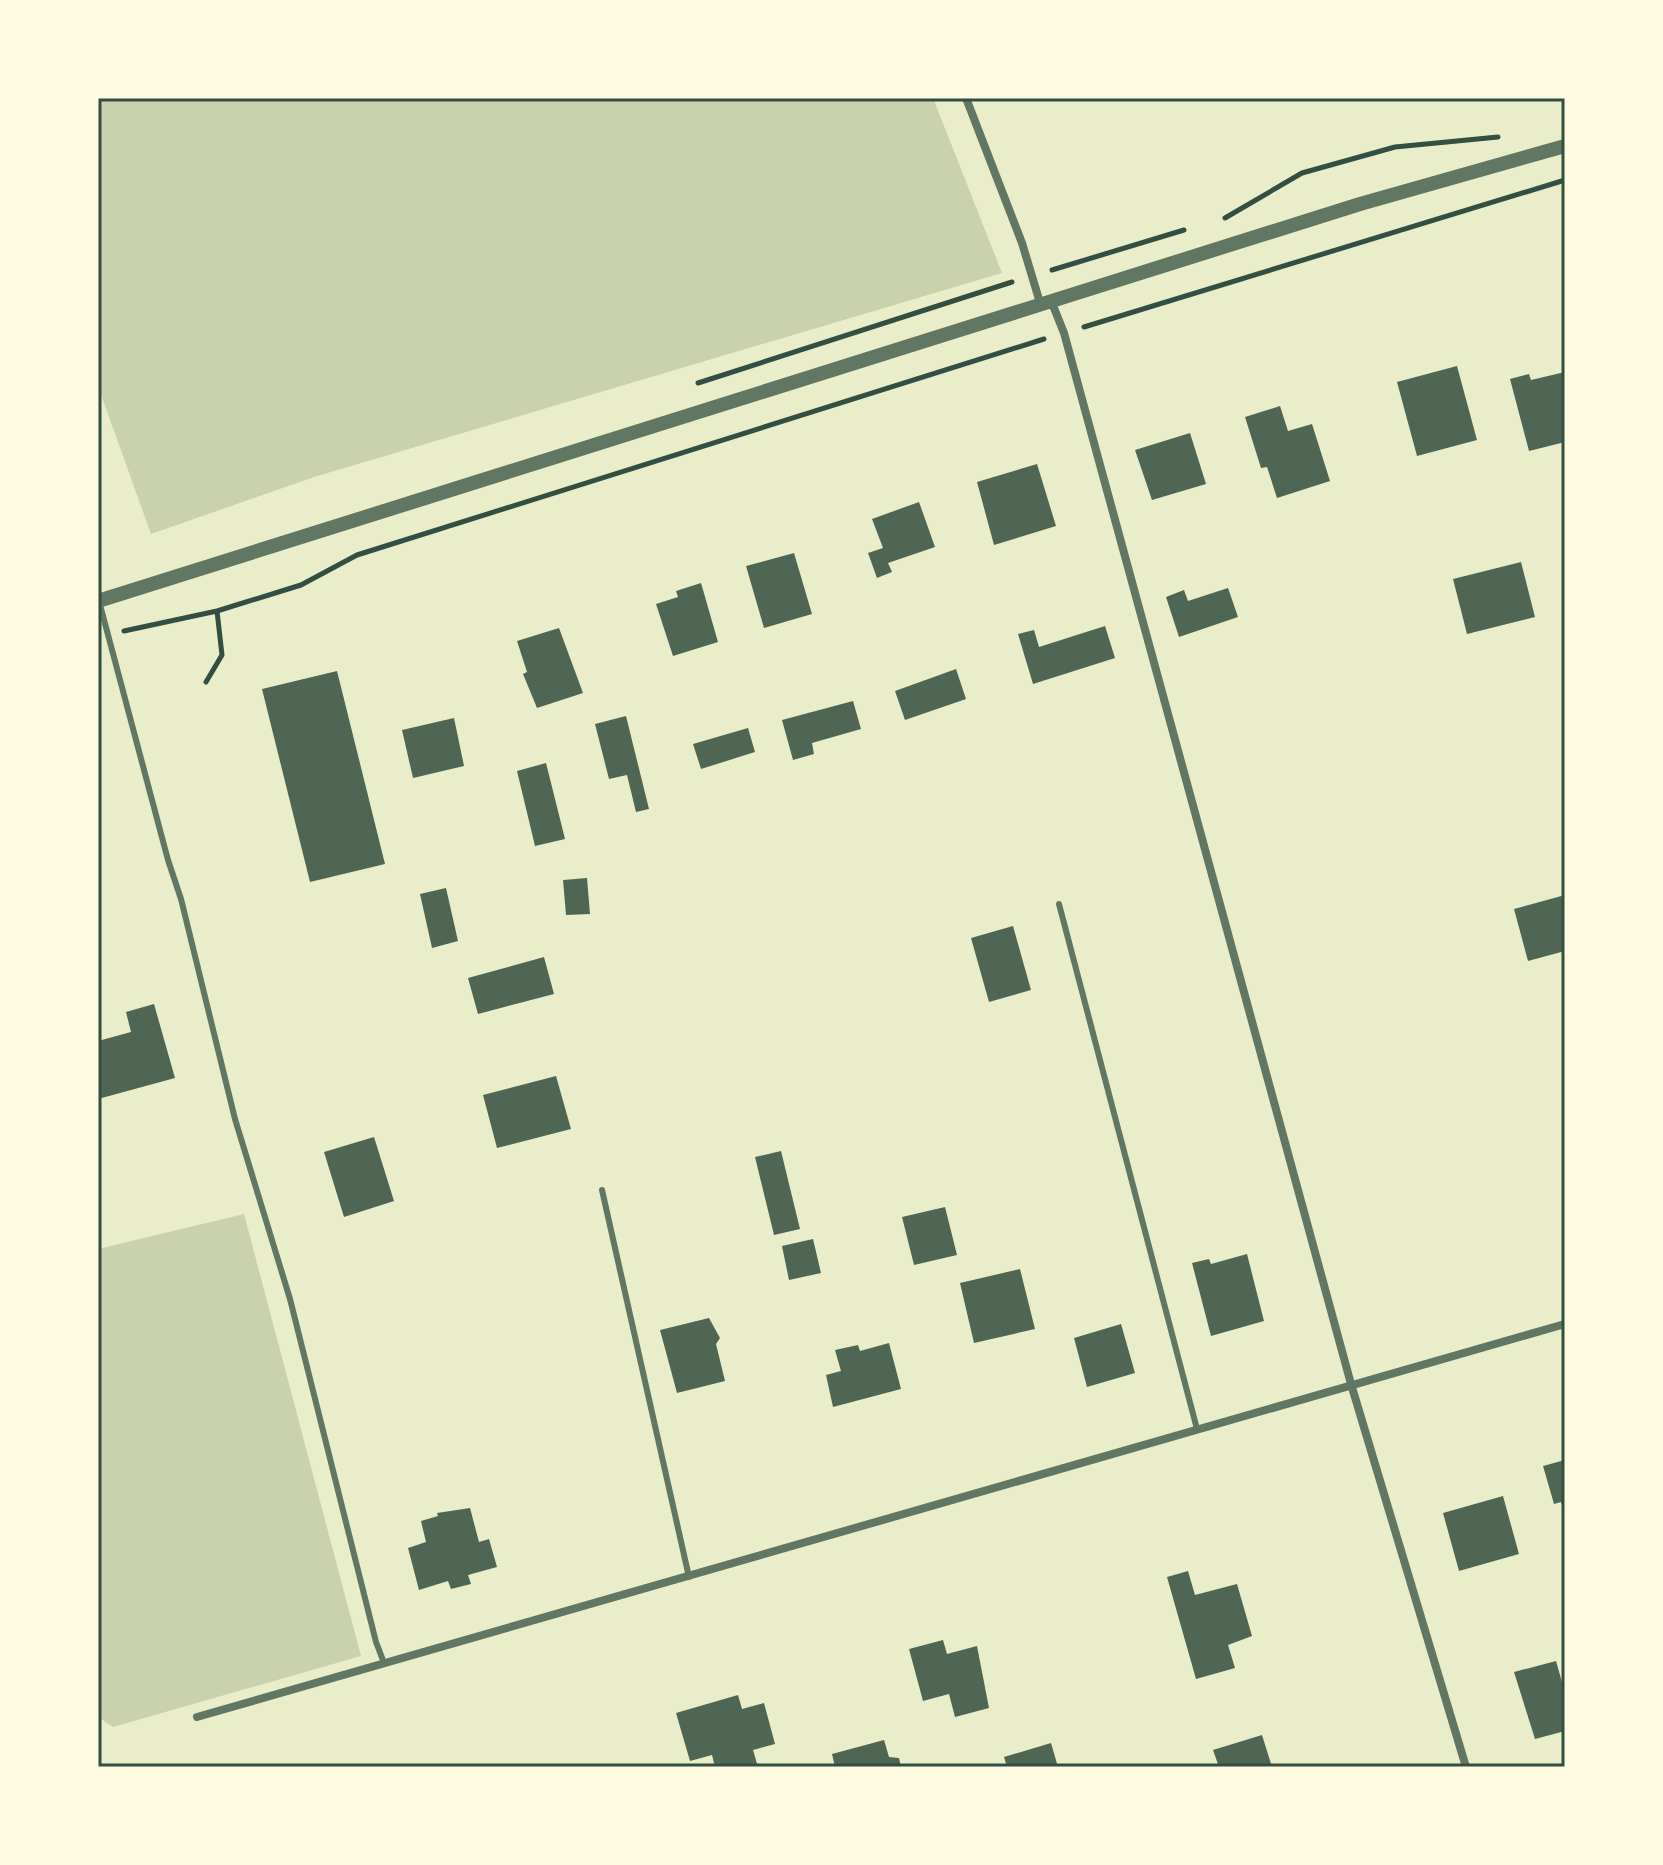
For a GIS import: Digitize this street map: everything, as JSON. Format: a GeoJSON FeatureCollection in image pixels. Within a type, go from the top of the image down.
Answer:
{"type":"FeatureCollection","features":[{"type":"Feature","properties":{"kind":"street"},"geometry":{"type":"LineString","coordinates":[[966,98],[1022,243],[1031,276],[1064,333],[1351,1384],[1466,1767]]}},
{"type":"Feature","properties":{"kind":"street"},"geometry":{"type":"LineString","coordinates":[[98,601],[1360,204],[1565,146]]}},
{"type":"Feature","properties":{"kind":"street"},"geometry":{"type":"LineString","coordinates":[[197,1717],[1565,1324]]}},
{"type":"Feature","properties":{"kind":"lane"},"geometry":{"type":"LineString","coordinates":[[98,601],[110,634],[168,860],[181,899],[235,1119],[290,1299],[376,1642],[384,1663]]}},
{"type":"Feature","properties":{"kind":"lane"},"geometry":{"type":"LineString","coordinates":[[1059,904],[1197,1429]]}},
{"type":"Feature","properties":{"kind":"lane"},"geometry":{"type":"LineString","coordinates":[[602,1190],[689,1577]]}},
{"type":"Feature","properties":{"kind":"path"},"geometry":{"type":"LineString","coordinates":[[1215,221],[1302,173],[1395,147],[1512,133]]}},
{"type":"Feature","properties":{"kind":"path"},"geometry":{"type":"LineString","coordinates":[[110,634],[217,611],[301,585],[357,555],[1064,333],[1565,180]]}},
{"type":"Feature","properties":{"kind":"path"},"geometry":{"type":"LineString","coordinates":[[696,384],[1031,276],[1190,229]]}},
{"type":"Feature","properties":{"kind":"path"},"geometry":{"type":"LineString","coordinates":[[206,682],[222,655],[217,611]]}},
{"type":"Feature","properties":{"kind":"green space"},"geometry":{"type":"Polygon","coordinates":[[[98,98],[933,98],[1002,273],[314,477],[151,534],[98,386],[98,98]]]}},
{"type":"Feature","properties":{"kind":"green space"},"geometry":{"type":"Polygon","coordinates":[[[244,1214],[361,1656],[113,1727],[98,1717],[98,1249],[244,1214]]]}},
{"type":"Feature","properties":{"kind":"building"},"geometry":{"type":"Polygon","coordinates":[[[1457,366],[1477,440],[1417,456],[1397,382],[1457,366]]]}},
{"type":"Feature","properties":{"kind":"building"},"geometry":{"type":"Polygon","coordinates":[[[1565,372],[1565,442],[1529,451],[1510,379],[1529,374],[1531,380],[1565,372]]]}},
{"type":"Feature","properties":{"kind":"building"},"geometry":{"type":"Polygon","coordinates":[[[1280,406],[1288,431],[1312,424],[1330,481],[1277,498],[1267,467],[1261,468],[1245,417],[1280,406]]]}},
{"type":"Feature","properties":{"kind":"building"},"geometry":{"type":"Polygon","coordinates":[[[1190,433],[1206,484],[1152,500],[1135,450],[1190,433]]]}},
{"type":"Feature","properties":{"kind":"building"},"geometry":{"type":"Polygon","coordinates":[[[1037,464],[1056,526],[994,545],[977,482],[1037,464]]]}},
{"type":"Feature","properties":{"kind":"building"},"geometry":{"type":"Polygon","coordinates":[[[919,502],[935,547],[888,563],[892,572],[877,578],[868,553],[883,548],[872,519],[919,502]]]}},
{"type":"Feature","properties":{"kind":"building"},"geometry":{"type":"Polygon","coordinates":[[[794,553],[812,614],[764,628],[746,566],[794,553]]]}},
{"type":"Feature","properties":{"kind":"building"},"geometry":{"type":"Polygon","coordinates":[[[1521,562],[1535,617],[1467,634],[1453,579],[1521,562]]]}},
{"type":"Feature","properties":{"kind":"building"},"geometry":{"type":"Polygon","coordinates":[[[701,583],[718,642],[673,656],[656,604],[678,597],[676,591],[701,583]]]}},
{"type":"Feature","properties":{"kind":"building"},"geometry":{"type":"Polygon","coordinates":[[[1228,588],[1238,617],[1179,637],[1166,597],[1184,590],[1188,601],[1228,588]]]}},
{"type":"Feature","properties":{"kind":"building"},"geometry":{"type":"Polygon","coordinates":[[[1105,626],[1115,658],[1033,684],[1018,634],[1034,630],[1039,647],[1105,626]]]}},
{"type":"Feature","properties":{"kind":"building"},"geometry":{"type":"Polygon","coordinates":[[[559,628],[583,693],[537,708],[523,674],[527,672],[517,641],[559,628]]]}},
{"type":"Feature","properties":{"kind":"building"},"geometry":{"type":"Polygon","coordinates":[[[956,669],[966,699],[905,720],[895,691],[956,669]]]}},
{"type":"Feature","properties":{"kind":"building"},"geometry":{"type":"Polygon","coordinates":[[[337,671],[385,864],[310,882],[262,689],[337,671]]]}},
{"type":"Feature","properties":{"kind":"building"},"geometry":{"type":"Polygon","coordinates":[[[853,701],[861,729],[812,743],[814,754],[793,760],[782,720],[853,701]]]}},
{"type":"Feature","properties":{"kind":"building"},"geometry":{"type":"Polygon","coordinates":[[[626,716],[649,809],[636,812],[627,775],[609,779],[595,724],[626,716]]]}},
{"type":"Feature","properties":{"kind":"building"},"geometry":{"type":"Polygon","coordinates":[[[454,718],[464,766],[413,778],[402,730],[454,718]]]}},
{"type":"Feature","properties":{"kind":"building"},"geometry":{"type":"Polygon","coordinates":[[[748,728],[755,752],[701,769],[693,744],[748,728]]]}},
{"type":"Feature","properties":{"kind":"building"},"geometry":{"type":"Polygon","coordinates":[[[546,763],[565,839],[535,846],[517,771],[546,763]]]}},
{"type":"Feature","properties":{"kind":"building"},"geometry":{"type":"Polygon","coordinates":[[[587,878],[590,914],[566,915],[563,880],[587,878]]]}},
{"type":"Feature","properties":{"kind":"building"},"geometry":{"type":"Polygon","coordinates":[[[446,888],[458,941],[432,948],[420,894],[446,888]]]}},
{"type":"Feature","properties":{"kind":"building"},"geometry":{"type":"Polygon","coordinates":[[[1565,895],[1565,951],[1528,961],[1514,909],[1565,895]]]}},
{"type":"Feature","properties":{"kind":"building"},"geometry":{"type":"Polygon","coordinates":[[[1013,926],[1031,990],[989,1002],[971,938],[1013,926]]]}},
{"type":"Feature","properties":{"kind":"building"},"geometry":{"type":"Polygon","coordinates":[[[544,957],[554,994],[478,1014],[468,978],[544,957]]]}},
{"type":"Feature","properties":{"kind":"building"},"geometry":{"type":"Polygon","coordinates":[[[154,1004],[175,1078],[98,1099],[98,1041],[131,1032],[126,1012],[154,1004]]]}},
{"type":"Feature","properties":{"kind":"building"},"geometry":{"type":"Polygon","coordinates":[[[556,1076],[571,1129],[497,1148],[483,1095],[556,1076]]]}},
{"type":"Feature","properties":{"kind":"building"},"geometry":{"type":"Polygon","coordinates":[[[374,1137],[394,1201],[344,1217],[324,1152],[374,1137]]]}},
{"type":"Feature","properties":{"kind":"building"},"geometry":{"type":"Polygon","coordinates":[[[781,1151],[800,1229],[774,1235],[755,1157],[781,1151]]]}},
{"type":"Feature","properties":{"kind":"building"},"geometry":{"type":"Polygon","coordinates":[[[945,1207],[957,1255],[914,1265],[902,1217],[945,1207]]]}},
{"type":"Feature","properties":{"kind":"building"},"geometry":{"type":"Polygon","coordinates":[[[813,1239],[821,1273],[789,1280],[782,1246],[813,1239]]]}},
{"type":"Feature","properties":{"kind":"building"},"geometry":{"type":"Polygon","coordinates":[[[1247,1254],[1264,1321],[1211,1336],[1192,1263],[1209,1259],[1211,1264],[1247,1254]]]}},
{"type":"Feature","properties":{"kind":"building"},"geometry":{"type":"Polygon","coordinates":[[[1020,1269],[1035,1329],[974,1343],[960,1283],[1020,1269]]]}},
{"type":"Feature","properties":{"kind":"building"},"geometry":{"type":"Polygon","coordinates":[[[709,1318],[720,1338],[716,1344],[725,1381],[677,1393],[660,1330],[709,1318]]]}},
{"type":"Feature","properties":{"kind":"building"},"geometry":{"type":"Polygon","coordinates":[[[1121,1324],[1135,1373],[1087,1387],[1074,1338],[1121,1324]]]}},
{"type":"Feature","properties":{"kind":"building"},"geometry":{"type":"Polygon","coordinates":[[[889,1343],[901,1389],[833,1407],[826,1375],[841,1371],[835,1350],[858,1345],[860,1351],[889,1343]]]}},
{"type":"Feature","properties":{"kind":"building"},"geometry":{"type":"Polygon","coordinates":[[[1565,1460],[1564,1512],[1561,1502],[1554,1504],[1543,1466],[1565,1460]]]}},
{"type":"Feature","properties":{"kind":"building"},"geometry":{"type":"Polygon","coordinates":[[[1503,1496],[1519,1554],[1459,1571],[1443,1513],[1503,1496]]]}},
{"type":"Feature","properties":{"kind":"building"},"geometry":{"type":"Polygon","coordinates":[[[470,1508],[479,1542],[489,1539],[497,1567],[468,1575],[471,1584],[451,1589],[448,1581],[419,1590],[408,1548],[426,1542],[421,1521],[438,1516],[437,1513],[470,1508]]]}},
{"type":"Feature","properties":{"kind":"building"},"geometry":{"type":"Polygon","coordinates":[[[1188,1571],[1195,1595],[1237,1584],[1252,1636],[1228,1645],[1235,1668],[1196,1679],[1167,1577],[1188,1571]]]}},
{"type":"Feature","properties":{"kind":"building"},"geometry":{"type":"Polygon","coordinates":[[[943,1640],[947,1654],[977,1646],[989,1708],[955,1717],[949,1694],[923,1701],[909,1649],[943,1640]]]}},
{"type":"Feature","properties":{"kind":"building"},"geometry":{"type":"Polygon","coordinates":[[[1556,1661],[1565,1693],[1565,1731],[1535,1739],[1514,1672],[1556,1661]]]}},
{"type":"Feature","properties":{"kind":"building"},"geometry":{"type":"Polygon","coordinates":[[[738,1695],[742,1709],[764,1703],[775,1744],[753,1750],[758,1767],[715,1767],[712,1755],[690,1761],[676,1713],[738,1695]]]}},
{"type":"Feature","properties":{"kind":"building"},"geometry":{"type":"Polygon","coordinates":[[[1262,1735],[1272,1767],[1219,1767],[1213,1750],[1262,1735]]]}},
{"type":"Feature","properties":{"kind":"building"},"geometry":{"type":"Polygon","coordinates":[[[884,1740],[889,1757],[899,1758],[901,1767],[835,1767],[832,1754],[884,1740]]]}},
{"type":"Feature","properties":{"kind":"building"},"geometry":{"type":"Polygon","coordinates":[[[1051,1743],[1058,1767],[1007,1767],[1004,1757],[1051,1743]]]}}]}
